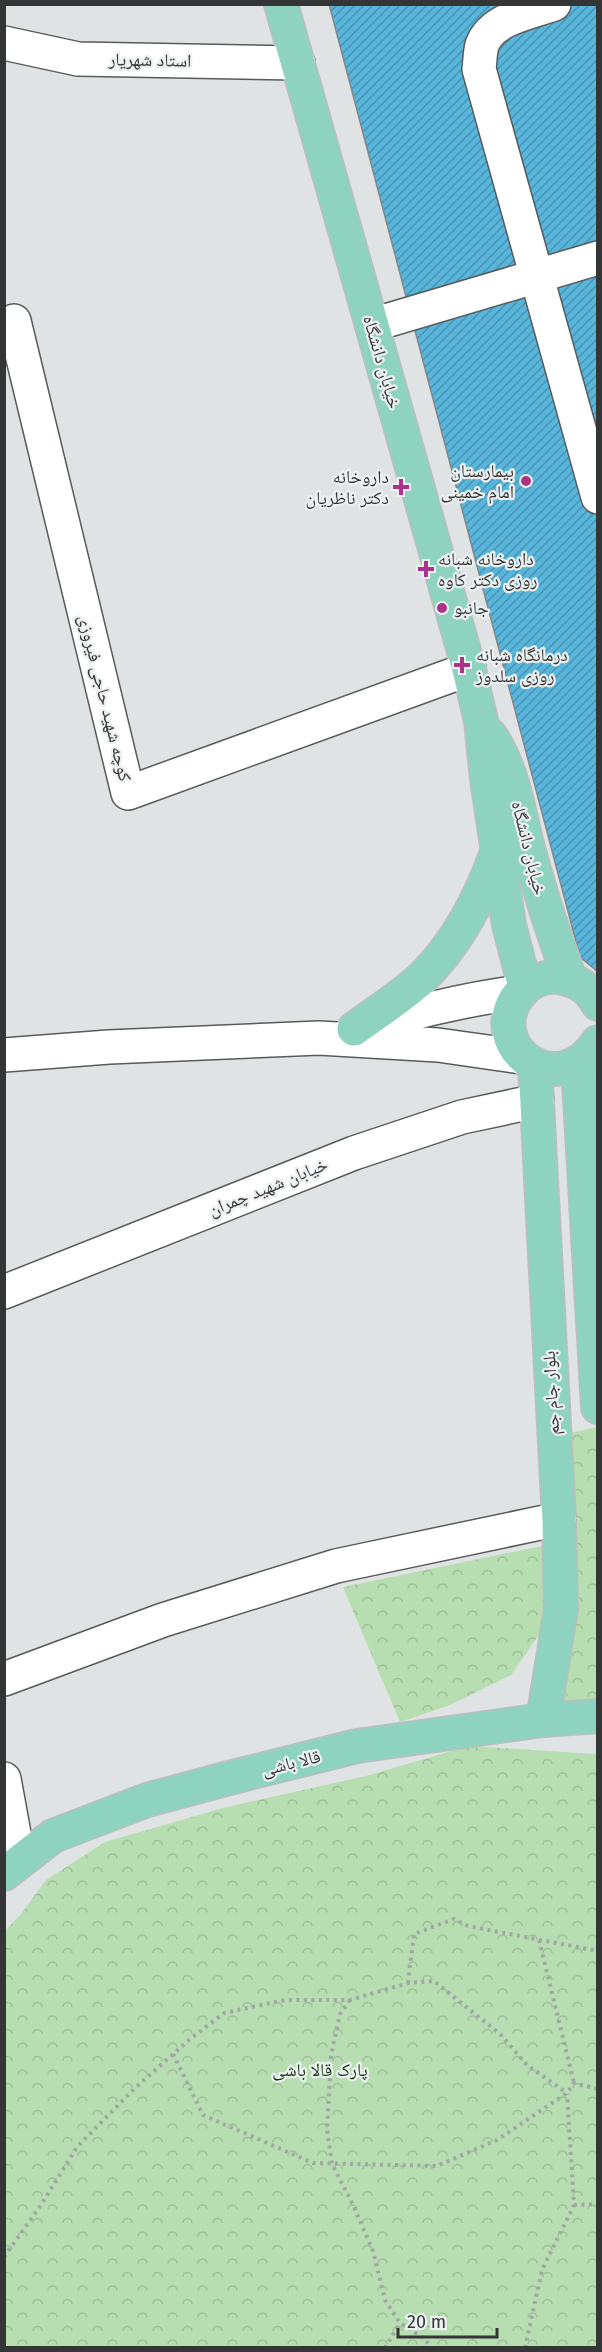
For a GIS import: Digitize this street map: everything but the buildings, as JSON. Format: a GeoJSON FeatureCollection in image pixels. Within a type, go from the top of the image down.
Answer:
{"type":"FeatureCollection","features":[{"type":"Feature","properties":{"kind":"main road","name":"خیابان دانشگاه"},"geometry":{"type":"LineString","coordinates":[[281,4],[469,669],[481,721],[487,779],[509,925],[523,989]]}},
{"type":"Feature","properties":{"kind":"main road","name":"خیابان دانشگاه"},"geometry":{"type":"LineString","coordinates":[[481,721],[499,748],[510,775],[547,917],[570,980]]}},
{"type":"Feature","properties":{"kind":"main road"},"geometry":{"type":"LineString","coordinates":[[354,1029],[423,976],[449,947],[481,896],[498,850]]}},
{"type":"Feature","properties":{"kind":"main road"},"geometry":{"type":"LineString","coordinates":[[597,1003],[584,987],[570,980],[555,977],[539,979],[523,989],[515,999],[509,1013],[508,1029],[513,1044],[529,1061],[549,1069],[564,1069],[591,1053],[597,1407]]}},
{"type":"Feature","properties":{"kind":"main road","name":"بلوار جام جم"},"geometry":{"type":"LineString","coordinates":[[529,1061],[537,1101],[559,1519],[561,1609],[543,1720]]}},
{"type":"Feature","properties":{"kind":"main road","name":"قالا باشی"},"geometry":{"type":"LineString","coordinates":[[12,1867],[52,1836],[147,1800],[208,1784],[357,1746],[543,1720],[597,1716]]}},
{"type":"Feature","properties":{"kind":"street"},"geometry":{"type":"LineString","coordinates":[[554,4],[499,24],[482,46],[479,69],[597,497]]}},
{"type":"Feature","properties":{"kind":"street","name":"استاد شهریار"},"geometry":{"type":"LineString","coordinates":[[4,43],[78,59],[298,63]]}},
{"type":"Feature","properties":{"kind":"street"},"geometry":{"type":"LineString","coordinates":[[372,325],[597,258]]}},
{"type":"Feature","properties":{"kind":"street","name":"کوچه شهید حاجی فیروزی"},"geometry":{"type":"LineString","coordinates":[[14,321],[128,793],[469,669]]}},
{"type":"Feature","properties":{"kind":"street"},"geometry":{"type":"LineString","coordinates":[[318,1038],[422,1010],[523,989]]}},
{"type":"Feature","properties":{"kind":"street"},"geometry":{"type":"LineString","coordinates":[[4,1055],[109,1047],[318,1038],[438,1045],[529,1061]]}},
{"type":"Feature","properties":{"kind":"street","name":"خیابان شهید چمران"},"geometry":{"type":"LineString","coordinates":[[4,1292],[354,1153],[462,1117],[537,1101]]}},
{"type":"Feature","properties":{"kind":"street"},"geometry":{"type":"LineString","coordinates":[[4,1679],[163,1620],[336,1566],[559,1519]]}},
{"type":"Feature","properties":{"kind":"street"},"geometry":{"type":"LineString","coordinates":[[4,1779],[12,1867]]}},
{"type":"Feature","properties":{"kind":"path"},"geometry":{"type":"LineString","coordinates":[[408,1983],[414,1934],[454,1919],[468,1926],[597,1951]]}},
{"type":"Feature","properties":{"kind":"path"},"geometry":{"type":"LineString","coordinates":[[539,1940],[574,2084]]}},
{"type":"Feature","properties":{"kind":"path"},"geometry":{"type":"LineString","coordinates":[[4,2257],[41,2205],[77,2147],[134,2089],[224,2013],[285,2000],[350,2000],[408,1983],[434,1982],[500,2034],[527,2065],[567,2093]]}},
{"type":"Feature","properties":{"kind":"path"},"geometry":{"type":"LineString","coordinates":[[350,2000],[340,2014],[331,2056],[327,2130],[332,2164],[373,2251],[385,2300],[400,2323],[425,2339],[431,2348]]}},
{"type":"Feature","properties":{"kind":"path"},"geometry":{"type":"LineString","coordinates":[[173,2054],[203,2115],[313,2163],[437,2166],[497,2140],[567,2093],[574,2084]]}},
{"type":"Feature","properties":{"kind":"path"},"geometry":{"type":"LineString","coordinates":[[574,2084],[597,2089]]}},
{"type":"Feature","properties":{"kind":"path"},"geometry":{"type":"LineString","coordinates":[[525,2348],[542,2270],[574,2205],[567,2093]]}},
{"type":"Feature","properties":{"kind":"path"},"geometry":{"type":"LineString","coordinates":[[574,2205],[597,2204]]}},
{"type":"Feature","properties":{"kind":"path"},"geometry":{"type":"LineString","coordinates":[[384,2348],[400,2323]]}},
{"type":"Feature","properties":{"kind":"green space"},"geometry":{"type":"Polygon","coordinates":[[[597,1427],[597,1716],[543,1720],[553,1437],[597,1427]]]}},
{"type":"Feature","properties":{"kind":"green space"},"geometry":{"type":"Polygon","coordinates":[[[542,1546],[546,1625],[511,1675],[450,1705],[400,1722],[343,1587],[542,1546]]]}},
{"type":"Feature","properties":{"kind":"green space","name":"پارک قالا باشی"},"geometry":{"type":"Polygon","coordinates":[[[468,1746],[597,1754],[597,2347],[5,2347],[4,1932],[21,1914],[46,1880],[105,1842],[223,1808],[370,1775],[468,1746]]]}},
{"type":"Feature","properties":{"kind":"place","name":"بیمارستان امام خمینی"},"geometry":{"type":"Point","coordinates":[526,481]}},
{"type":"Feature","properties":{"kind":"place","name":"داروخانه دکتر ناظریان"},"geometry":{"type":"Point","coordinates":[401,487]}},
{"type":"Feature","properties":{"kind":"place","name":"داروخانه شبانه روزی دکتر کاوه"},"geometry":{"type":"Point","coordinates":[426,569]}},
{"type":"Feature","properties":{"kind":"place","name":"جانبو"},"geometry":{"type":"Point","coordinates":[442,608]}},
{"type":"Feature","properties":{"kind":"place","name":"درمانگاه شبانه روزی سلدوز"},"geometry":{"type":"Point","coordinates":[462,665]}}]}
